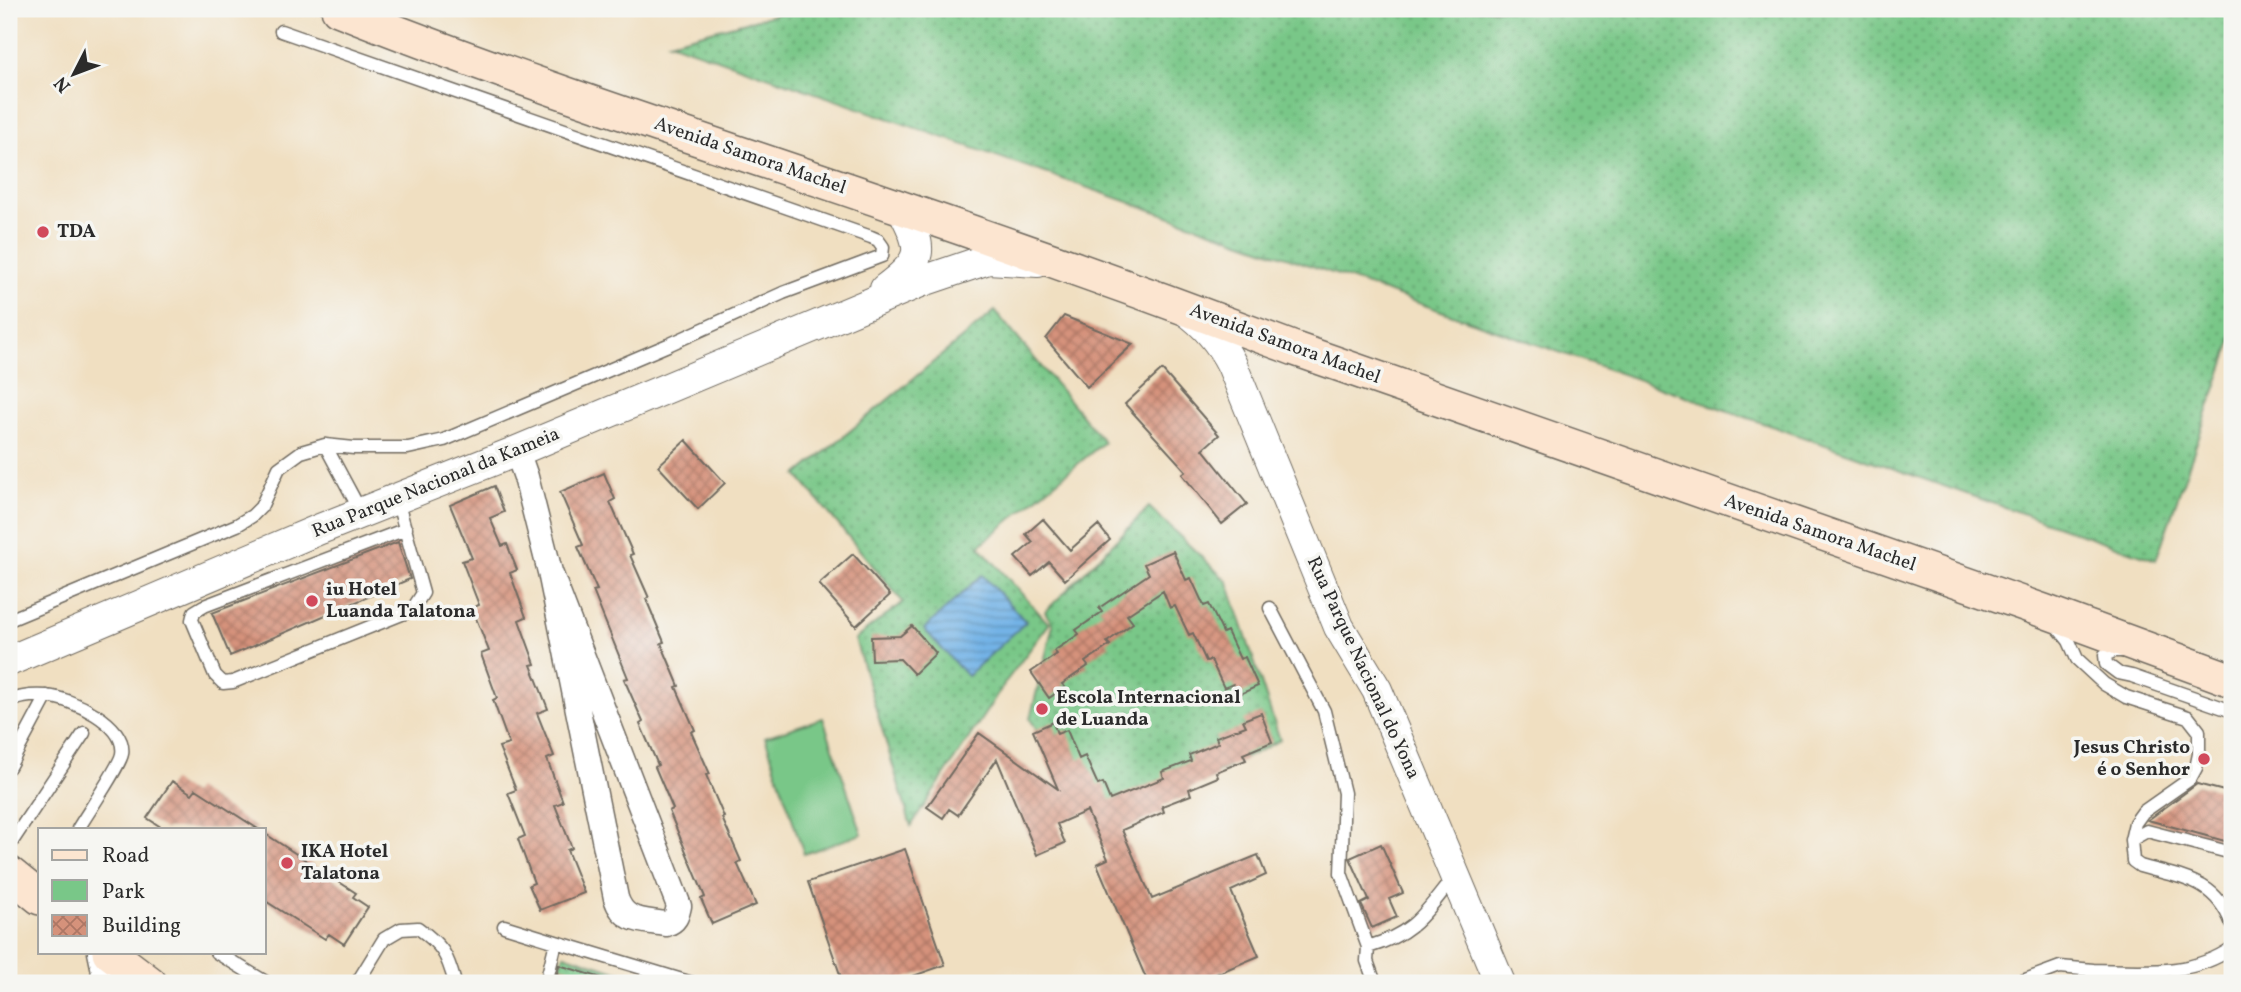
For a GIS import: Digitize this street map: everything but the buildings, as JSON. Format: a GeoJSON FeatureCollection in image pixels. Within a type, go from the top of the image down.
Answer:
{"type":"FeatureCollection","features":[{"type":"Feature","properties":{"kind":"main road","name":"Avenida Samora Machel"},"geometry":{"type":"LineString","coordinates":[[338,9],[510,75],[902,208],[1295,349],[2044,611],[2142,663],[2232,680]]}},
{"type":"Feature","properties":{"kind":"main road"},"geometry":{"type":"LineString","coordinates":[[9,873],[38,896]]}},
{"type":"Feature","properties":{"kind":"main road"},"geometry":{"type":"LineString","coordinates":[[112,954],[150,983]]}},
{"type":"Feature","properties":{"kind":"street","name":"Rua Parque Nacional da Kameia"},"geometry":{"type":"LineString","coordinates":[[863,306],[908,270],[917,257],[919,246],[902,208]]}},
{"type":"Feature","properties":{"kind":"street","name":"Rua Parque Nacional da Kameia"},"geometry":{"type":"LineString","coordinates":[[9,661],[923,281],[988,259],[1062,264]]}},
{"type":"Feature","properties":{"kind":"street","name":"Rua Parque Nacional do Yona"},"geometry":{"type":"LineString","coordinates":[[1175,304],[1196,318],[1229,358],[1339,627],[1377,690],[1500,983]]}},
{"type":"Feature","properties":{"kind":"street"},"geometry":{"type":"LineString","coordinates":[[1242,392],[1241,376],[1248,356],[1270,349],[1295,349]]}},
{"type":"Feature","properties":{"kind":"street"},"geometry":{"type":"LineString","coordinates":[[517,451],[550,572],[619,908],[629,917],[666,924],[672,922],[677,916],[679,906],[550,572]]}},
{"type":"Feature","properties":{"kind":"street"},"geometry":{"type":"LineString","coordinates":[[100,954],[104,971],[102,983]]}},
{"type":"Feature","properties":{"kind":"lane"},"geometry":{"type":"LineString","coordinates":[[9,620],[237,526],[261,507],[279,468],[301,452],[325,445],[408,448],[444,440],[783,293],[882,256],[883,247],[878,240],[871,237],[281,31]]}},
{"type":"Feature","properties":{"kind":"lane"},"geometry":{"type":"LineString","coordinates":[[325,445],[361,513]]}},
{"type":"Feature","properties":{"kind":"lane"},"geometry":{"type":"LineString","coordinates":[[397,499],[406,529],[423,593],[412,610],[233,682],[223,683],[215,676],[192,620],[194,612],[406,529]]}},
{"type":"Feature","properties":{"kind":"lane"},"geometry":{"type":"LineString","coordinates":[[1270,608],[1324,711],[1345,793],[1341,873],[1368,947],[1367,961],[1375,983]]}},
{"type":"Feature","properties":{"kind":"lane"},"geometry":{"type":"LineString","coordinates":[[2044,611],[2069,641],[2077,659],[2094,676],[2126,697],[2188,717],[2199,731],[2196,768],[2190,779],[2143,812],[2131,840],[2133,861],[2140,866],[2201,884],[2216,895],[2232,924]]}},
{"type":"Feature","properties":{"kind":"lane"},"geometry":{"type":"LineString","coordinates":[[2142,663],[2232,712]]}},
{"type":"Feature","properties":{"kind":"lane"},"geometry":{"type":"LineString","coordinates":[[9,701],[20,696],[47,696],[72,701],[110,725],[121,738],[122,755],[79,828]]}},
{"type":"Feature","properties":{"kind":"lane"},"geometry":{"type":"LineString","coordinates":[[9,767],[47,696]]}},
{"type":"Feature","properties":{"kind":"lane"},"geometry":{"type":"LineString","coordinates":[[9,846],[84,733]]}},
{"type":"Feature","properties":{"kind":"lane"},"geometry":{"type":"LineString","coordinates":[[2131,840],[2147,831],[2232,853]]}},
{"type":"Feature","properties":{"kind":"lane"},"geometry":{"type":"LineString","coordinates":[[1368,947],[1410,929],[1455,876]]}},
{"type":"Feature","properties":{"kind":"lane"},"geometry":{"type":"LineString","coordinates":[[504,926],[692,983]]}},
{"type":"Feature","properties":{"kind":"lane"},"geometry":{"type":"LineString","coordinates":[[356,983],[384,939],[401,929],[418,928],[437,941],[449,960],[455,983]]}},
{"type":"Feature","properties":{"kind":"lane"},"geometry":{"type":"LineString","coordinates":[[546,983],[556,943]]}},
{"type":"Feature","properties":{"kind":"lane"},"geometry":{"type":"LineString","coordinates":[[2017,983],[2060,967],[2156,972],[2195,967],[2220,957],[2232,948]]}},
{"type":"Feature","properties":{"kind":"lane"},"geometry":{"type":"LineString","coordinates":[[219,954],[267,983]]}},
{"type":"Feature","properties":{"kind":"lane"},"geometry":{"type":"LineString","coordinates":[[2091,983],[2094,970]]}},
{"type":"Feature","properties":{"kind":"green space"},"geometry":{"type":"Polygon","coordinates":[[[796,9],[2232,9],[2232,341],[2156,560],[669,42],[796,9]]]}},
{"type":"Feature","properties":{"kind":"green space"},"geometry":{"type":"Polygon","coordinates":[[[995,311],[1104,442],[979,546],[1049,624],[1007,680],[911,826],[855,639],[903,602],[797,475],[995,311]]]}},
{"type":"Feature","properties":{"kind":"green space"},"geometry":{"type":"Polygon","coordinates":[[[1149,507],[1228,582],[1280,740],[1104,832],[1030,719],[1053,625],[1045,612],[1149,507]]]}},
{"type":"Feature","properties":{"kind":"green space"},"geometry":{"type":"Polygon","coordinates":[[[823,718],[862,834],[804,854],[765,737],[823,718]]]}},
{"type":"Feature","properties":{"kind":"green space"},"geometry":{"type":"Polygon","coordinates":[[[564,954],[652,983],[555,983],[564,954]]]}},
{"type":"Feature","properties":{"kind":"water"},"geometry":{"type":"Polygon","coordinates":[[[982,575],[1026,622],[967,676],[924,629],[982,575]]]}},
{"type":"Feature","properties":{"kind":"place","name":"TDA"},"geometry":{"type":"Point","coordinates":[43,232]}},
{"type":"Feature","properties":{"kind":"place","name":"iu Hotel Luanda Talatona"},"geometry":{"type":"Point","coordinates":[312,601]}},
{"type":"Feature","properties":{"kind":"place","name":"Escola Internacional de Luanda"},"geometry":{"type":"Point","coordinates":[1042,709]}},
{"type":"Feature","properties":{"kind":"place","name":"Jesus Christo é o Senhor"},"geometry":{"type":"Point","coordinates":[2204,759]}},
{"type":"Feature","properties":{"kind":"place","name":"IKA Hotel Talatona"},"geometry":{"type":"Point","coordinates":[287,863]}}]}
